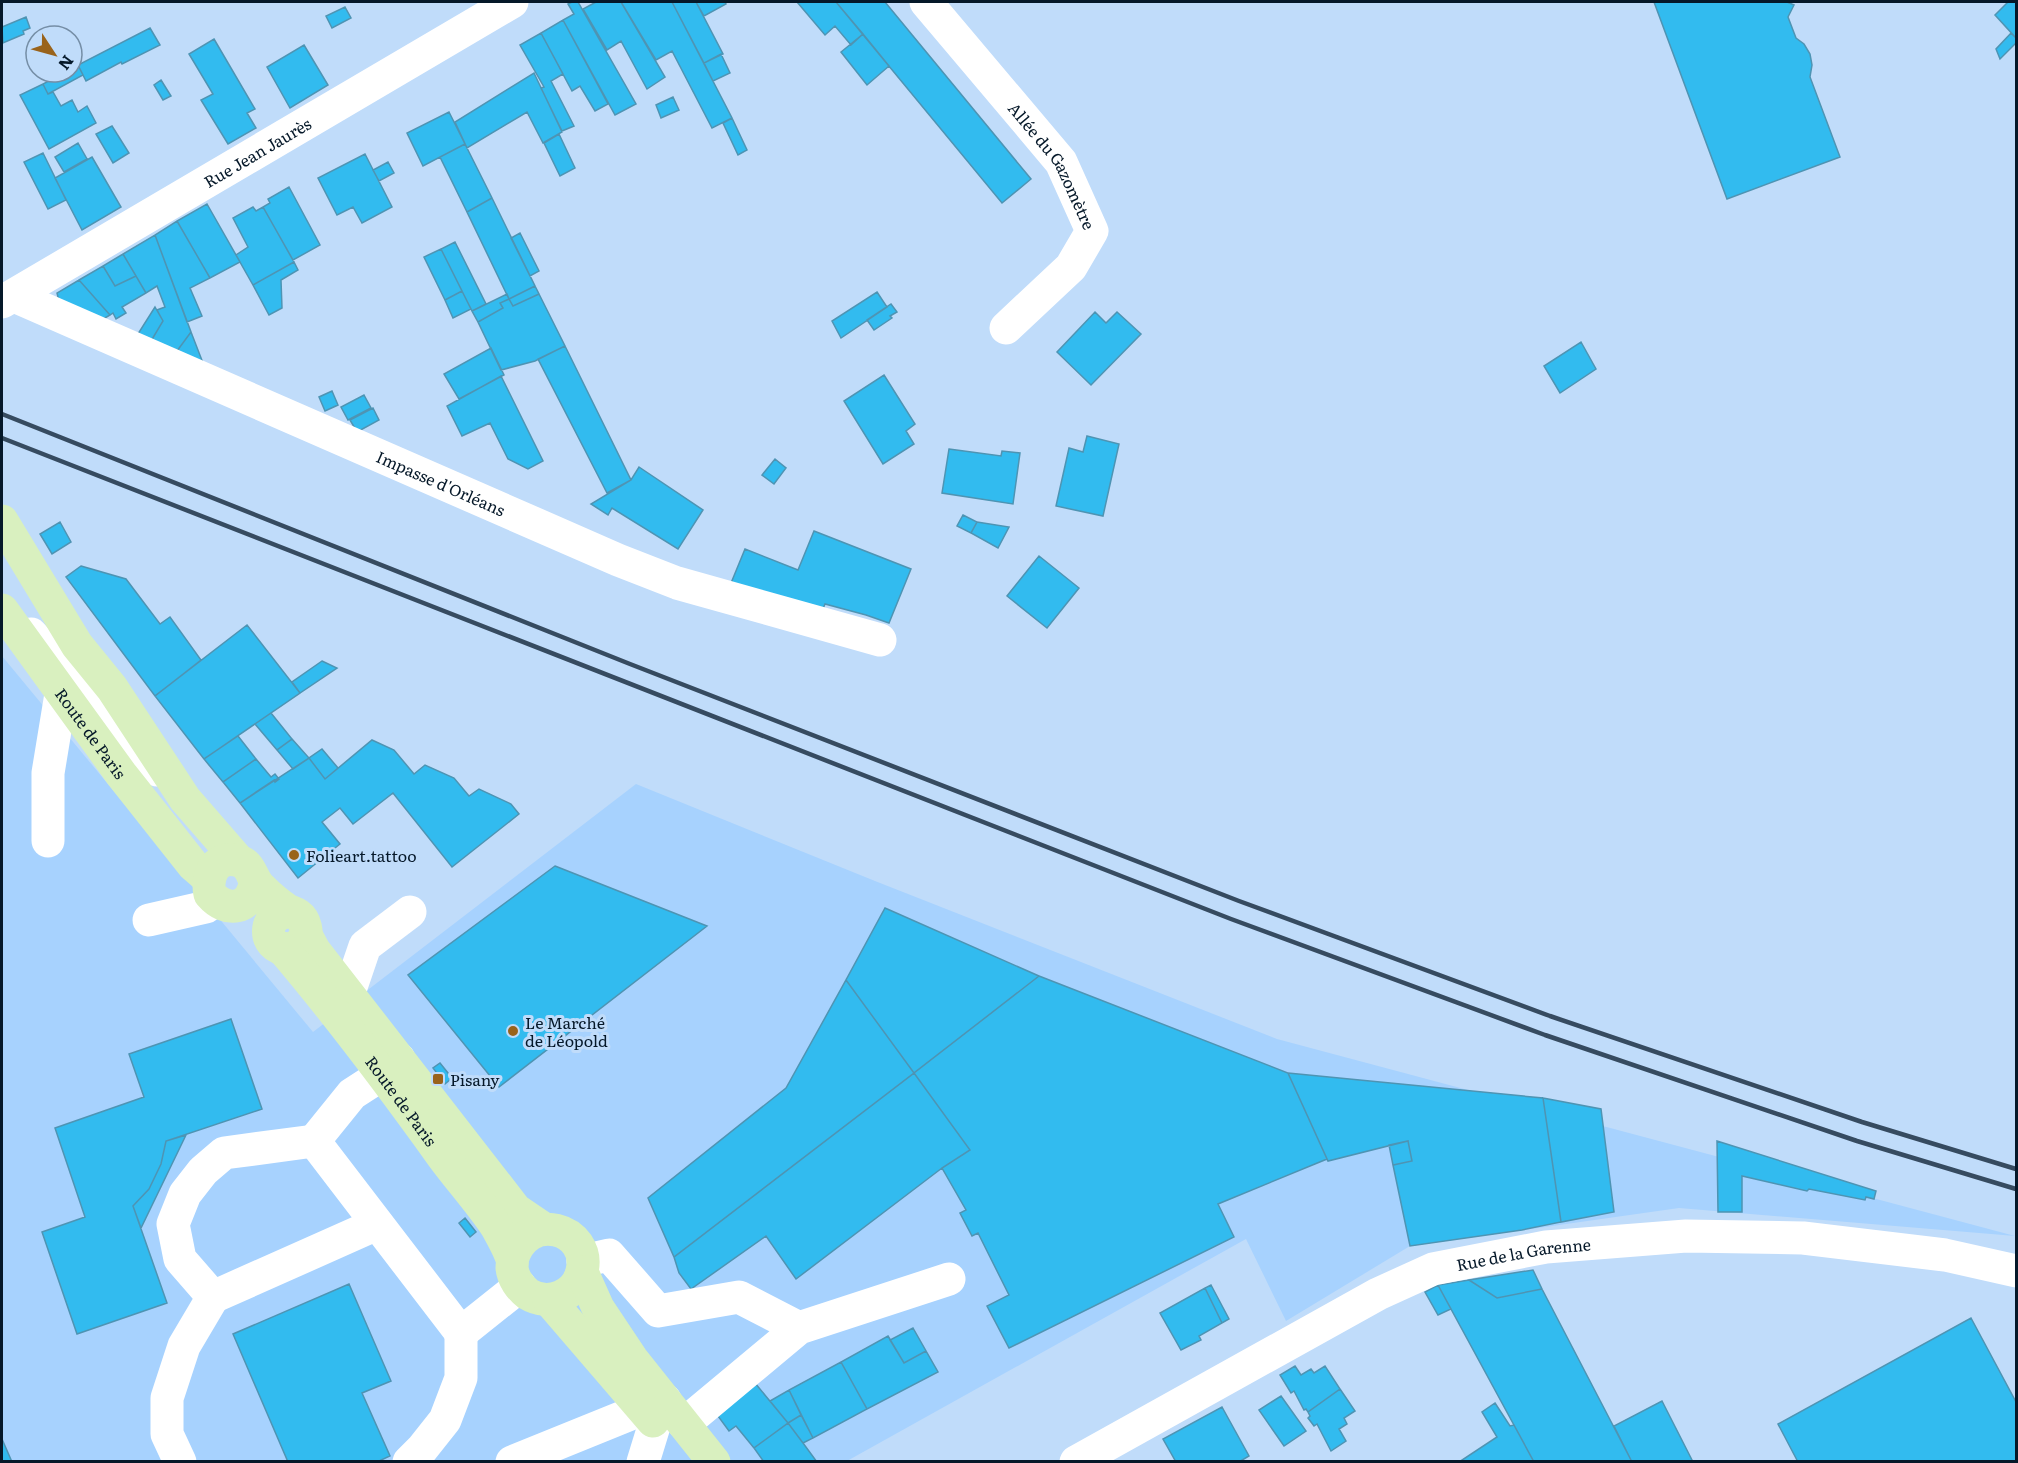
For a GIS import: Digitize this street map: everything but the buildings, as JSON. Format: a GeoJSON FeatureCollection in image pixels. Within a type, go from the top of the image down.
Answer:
{"type":"FeatureCollection","features":[{"type":"Feature","properties":{"kind":"main road","name":"Route de Paris"},"geometry":{"type":"LineString","coordinates":[[2,521],[77,645],[112,688],[185,799],[247,871],[287,933],[391,1066],[516,1210],[544,1229],[565,1233],[574,1240],[580,1250],[582,1266],[598,1308],[632,1359],[685,1461]]}},
{"type":"Feature","properties":{"kind":"main road","name":"Route de Paris"},"geometry":{"type":"LineString","coordinates":[[2,610],[120,774],[218,895],[247,922],[287,933],[314,950],[349,993],[391,1066],[496,1227],[527,1282],[662,1414],[714,1461]]}},
{"type":"Feature","properties":{"kind":"main road"},"geometry":{"type":"LineString","coordinates":[[230,859],[247,871],[250,897],[238,906],[218,895],[216,865],[230,859]]}},
{"type":"Feature","properties":{"kind":"main road"},"geometry":{"type":"LineString","coordinates":[[544,1229],[532,1232],[522,1239],[516,1248],[527,1282],[560,1298],[570,1292],[578,1282],[582,1266]]}},
{"type":"Feature","properties":{"kind":"street","name":"Rue Jean Jaurès"},"geometry":{"type":"LineString","coordinates":[[8,299],[512,2]]}},
{"type":"Feature","properties":{"kind":"street","name":"Allée du Gazomètre"},"geometry":{"type":"LineString","coordinates":[[926,2],[1061,162],[1092,231],[1071,267],[1006,328]]}},
{"type":"Feature","properties":{"kind":"street","name":"Impasse d'Orléans"},"geometry":{"type":"LineString","coordinates":[[8,299],[628,564],[677,583],[880,640]]}},
{"type":"Feature","properties":{"kind":"street","name":"Route de Paris"},"geometry":{"type":"LineString","coordinates":[[2,603],[89,694],[115,728],[185,799]]}},
{"type":"Feature","properties":{"kind":"street"},"geometry":{"type":"LineString","coordinates":[[48,841],[48,772],[61,694]]}},
{"type":"Feature","properties":{"kind":"street"},"geometry":{"type":"LineString","coordinates":[[148,920],[206,907],[218,895]]}},
{"type":"Feature","properties":{"kind":"street"},"geometry":{"type":"LineString","coordinates":[[349,993],[365,946],[410,912]]}},
{"type":"Feature","properties":{"kind":"street"},"geometry":{"type":"LineString","coordinates":[[213,1297],[180,1259],[173,1224],[185,1194],[203,1171],[225,1153],[314,1141],[352,1094],[391,1066]]}},
{"type":"Feature","properties":{"kind":"street"},"geometry":{"type":"LineString","coordinates":[[314,1141],[461,1333],[461,1378],[445,1420],[422,1449],[409,1461]]}},
{"type":"Feature","properties":{"kind":"street"},"geometry":{"type":"LineString","coordinates":[[180,1461],[167,1434],[167,1398],[184,1346],[213,1297],[377,1224]]}},
{"type":"Feature","properties":{"kind":"street","name":"Rue de la Garenne"},"geometry":{"type":"LineString","coordinates":[[1076,1461],[1368,1299],[1432,1269],[1545,1246],[1698,1236],[1803,1238],[1945,1255],[2016,1271]]}},
{"type":"Feature","properties":{"kind":"street"},"geometry":{"type":"LineString","coordinates":[[582,1266],[609,1255],[658,1311],[740,1297],[799,1328]]}},
{"type":"Feature","properties":{"kind":"street"},"geometry":{"type":"LineString","coordinates":[[512,1461],[662,1414],[799,1328],[949,1279]]}},
{"type":"Feature","properties":{"kind":"street"},"geometry":{"type":"LineString","coordinates":[[461,1333],[527,1282]]}},
{"type":"Feature","properties":{"kind":"street"},"geometry":{"type":"LineString","coordinates":[[643,1461],[662,1414]]}},
{"type":"Feature","properties":{"kind":"shaded area"},"geometry":{"type":"Polygon","coordinates":[[[2,656],[313,1032],[636,784],[1277,1039],[2015,1236],[1679,1208],[1410,1246],[1286,1321],[1246,1239],[847,1461],[2,1461],[2,656]]]}},
{"type":"Feature","properties":{"kind":"railway"},"geometry":{"type":"LineString","coordinates":[[2,414],[630,664],[1239,901],[1550,1016],[1862,1122],[2016,1169]]}},
{"type":"Feature","properties":{"kind":"railway"},"geometry":{"type":"LineString","coordinates":[[2,438],[1231,919],[1545,1035],[1857,1141],[2016,1189]]}},
{"type":"Feature","properties":{"kind":"place","name":"Folieart.tattoo"},"geometry":{"type":"Point","coordinates":[294,855]}},
{"type":"Feature","properties":{"kind":"place","name":"Le Marché de Léopold"},"geometry":{"type":"Point","coordinates":[513,1031]}},
{"type":"Feature","properties":{"kind":"place","name":"Pisany"},"geometry":{"type":"Point","coordinates":[438,1079]}}]}
